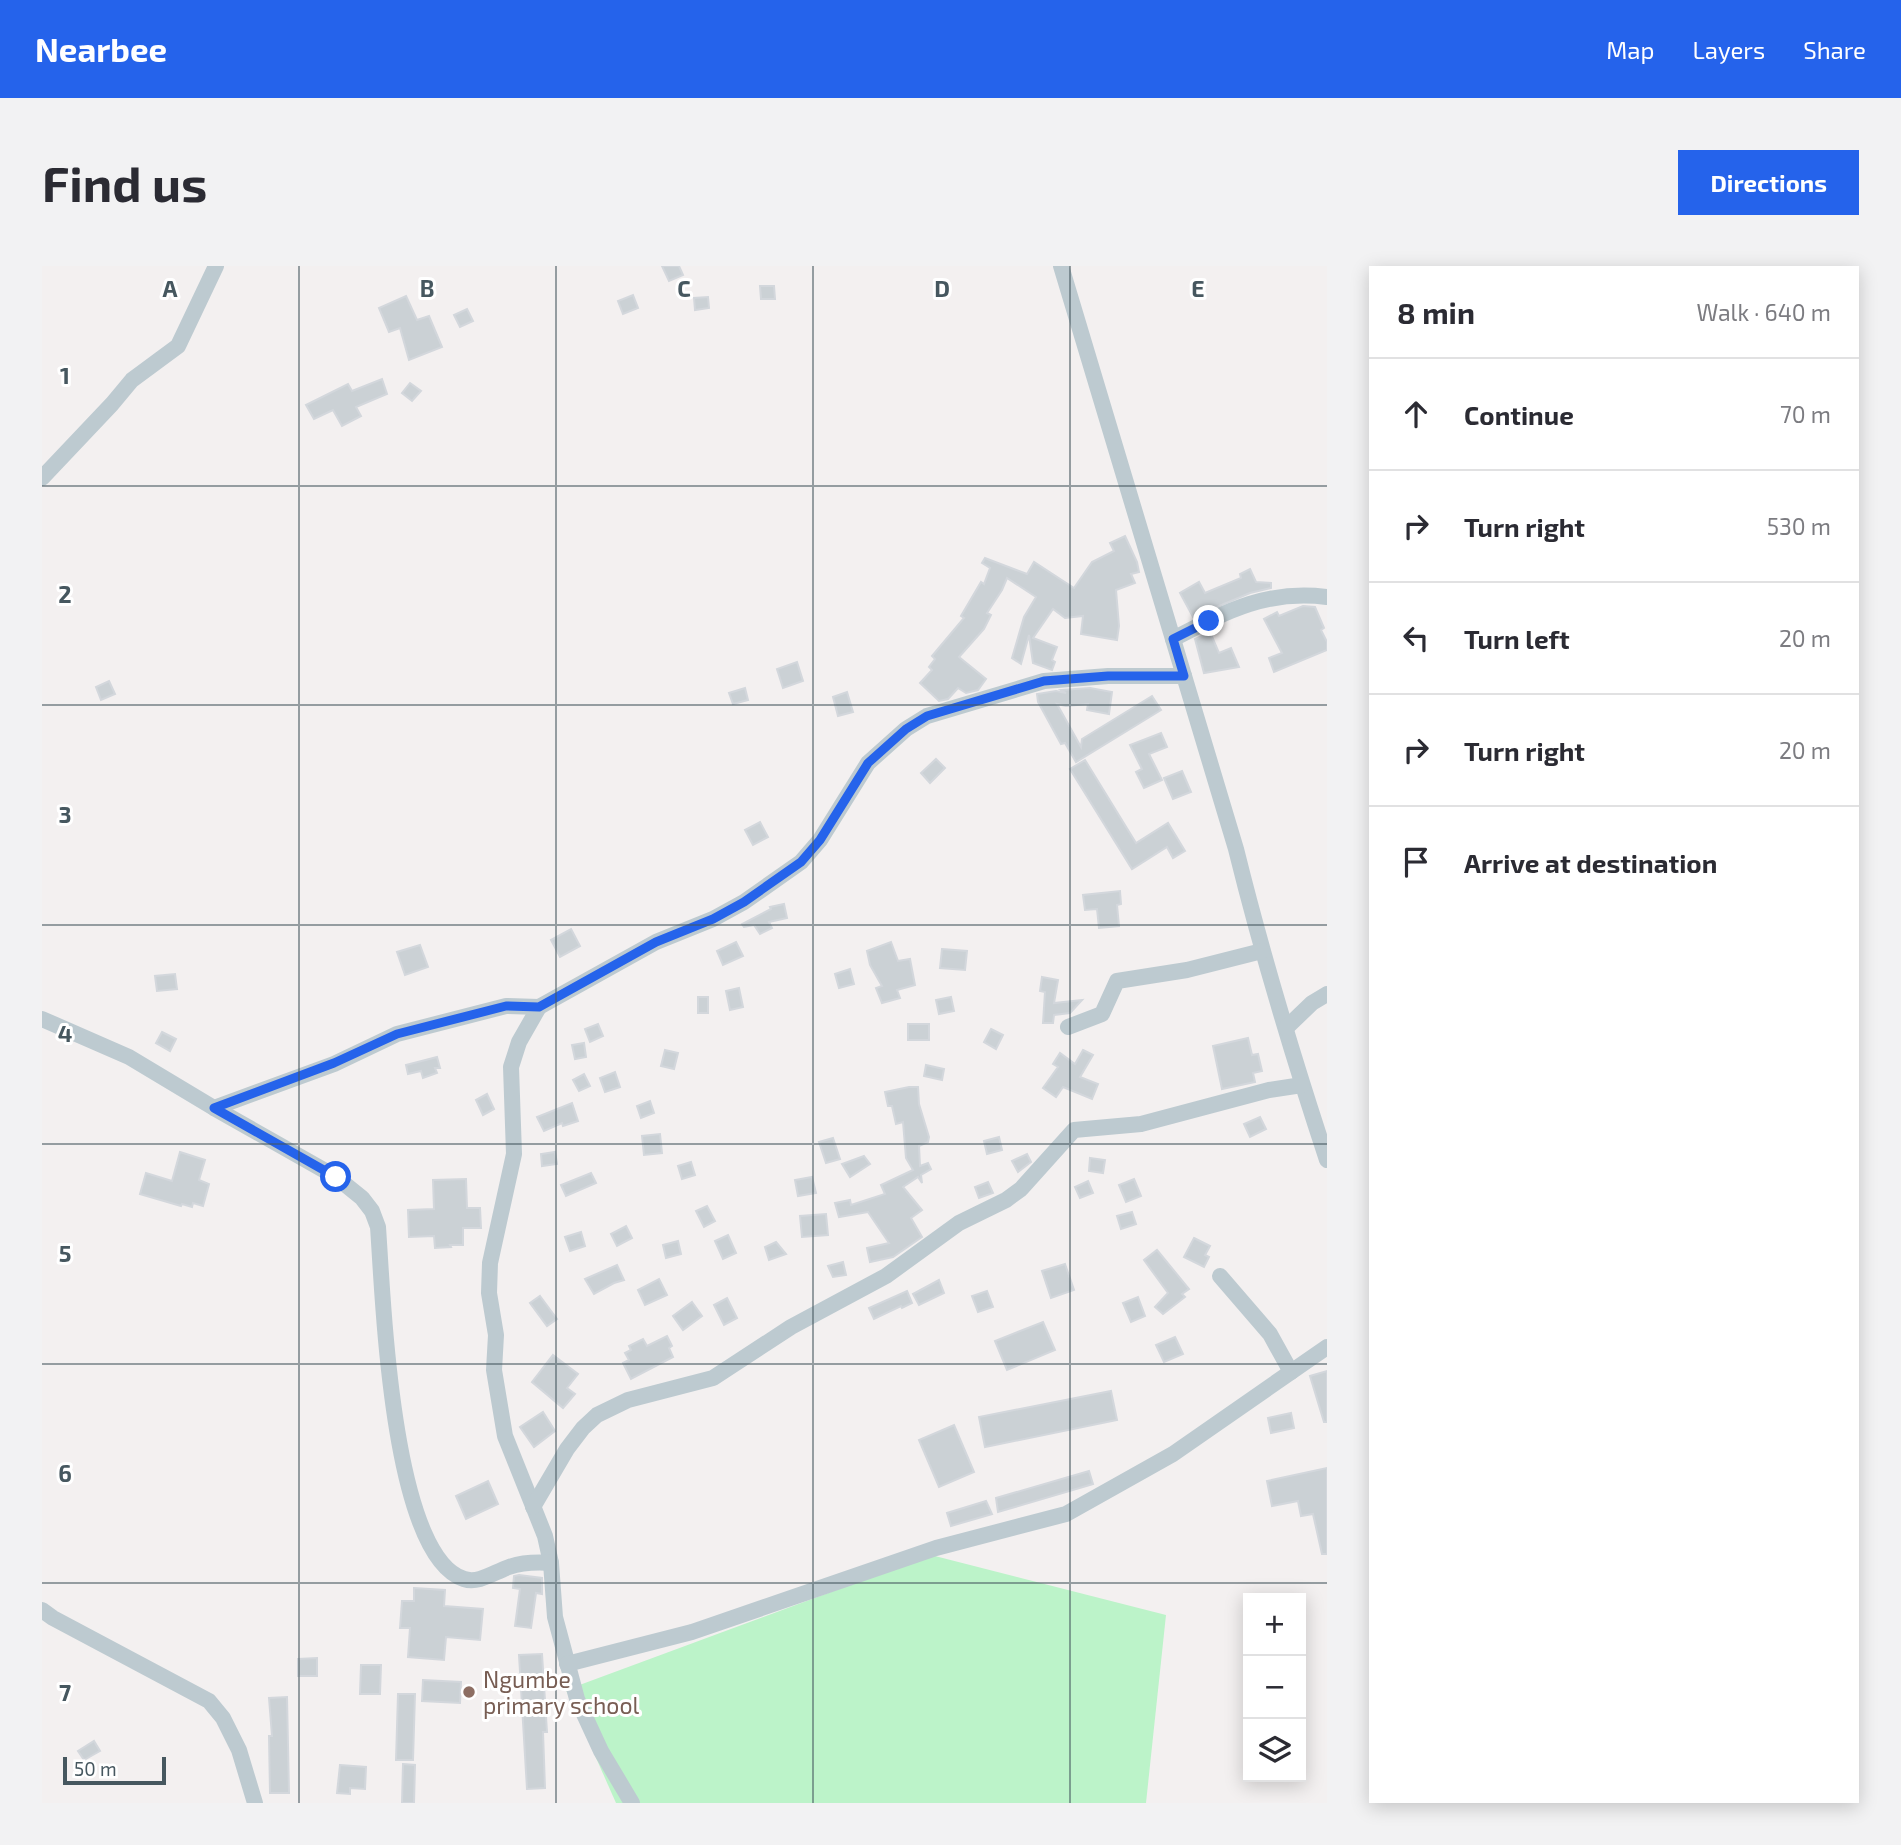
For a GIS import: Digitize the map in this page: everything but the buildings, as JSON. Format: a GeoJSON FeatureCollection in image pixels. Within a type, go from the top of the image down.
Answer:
{"type":"FeatureCollection","features":[{"type":"Feature","properties":{"kind":"street"},"geometry":{"type":"LineString","coordinates":[[42,478],[132,380],[178,346],[215,266]]}},
{"type":"Feature","properties":{"kind":"street"},"geometry":{"type":"LineString","coordinates":[[1061,266],[1236,849],[1262,951],[1327,1160]]}},
{"type":"Feature","properties":{"kind":"street"},"geometry":{"type":"LineString","coordinates":[[1173,639],[1251,602],[1277,596],[1310,594],[1327,597]]}},
{"type":"Feature","properties":{"kind":"street"},"geometry":{"type":"LineString","coordinates":[[214,1108],[334,1063],[397,1034],[506,1006],[539,1007],[656,942],[734,908],[801,862],[820,840],[868,763],[906,729],[927,716],[1044,681],[1108,676],[1184,676]]}},
{"type":"Feature","properties":{"kind":"street"},"geometry":{"type":"LineString","coordinates":[[1068,1027],[1102,1014],[1118,981],[1187,970],[1262,951]]}},
{"type":"Feature","properties":{"kind":"street"},"geometry":{"type":"LineString","coordinates":[[1286,1028],[1312,1003],[1327,994]]}},
{"type":"Feature","properties":{"kind":"street"},"geometry":{"type":"LineString","coordinates":[[539,1007],[519,1042],[511,1067],[514,1154],[490,1263],[489,1293],[496,1335],[494,1370],[505,1436],[545,1536],[551,1563],[555,1617],[577,1699],[601,1751],[632,1803]]}},
{"type":"Feature","properties":{"kind":"street"},"geometry":{"type":"LineString","coordinates":[[42,1018],[129,1057],[336,1177],[362,1198],[379,1227],[388,1370],[398,1436],[415,1512],[441,1564],[466,1580],[481,1579],[528,1562],[551,1563]]}},
{"type":"Feature","properties":{"kind":"street"},"geometry":{"type":"LineString","coordinates":[[533,1507],[567,1449],[597,1415],[628,1400],[713,1378],[791,1327],[886,1276],[959,1223],[1006,1200],[1021,1189],[1074,1129],[1141,1124],[1269,1090],[1302,1085]]}},
{"type":"Feature","properties":{"kind":"street"},"geometry":{"type":"LineString","coordinates":[[1220,1276],[1270,1334],[1291,1372]]}},
{"type":"Feature","properties":{"kind":"street"},"geometry":{"type":"LineString","coordinates":[[567,1664],[692,1632],[936,1548],[1066,1514],[1173,1454],[1327,1347]]}},
{"type":"Feature","properties":{"kind":"street"},"geometry":{"type":"LineString","coordinates":[[42,1610],[209,1701],[223,1718],[239,1750],[255,1803]]}},
{"type":"Feature","properties":{"kind":"green space"},"geometry":{"type":"Polygon","coordinates":[[[931,1555],[1166,1615],[1146,1803],[616,1803],[566,1690],[931,1555]]]}},
{"type":"Feature","properties":{"kind":"place","name":"Ngumbe primary school"},"geometry":{"type":"Point","coordinates":[469,1692]}},
{"type":"Feature","properties":{"kind":"route"},"geometry":{"type":"LineString","coordinates":[[336,1177],[214,1108],[334,1063],[397,1034],[506,1006],[539,1007],[656,942],[713,919],[744,902],[801,862],[820,840],[868,763],[906,729],[927,716],[1044,681],[1108,676],[1184,676],[1173,639],[1209,621]]}}]}
